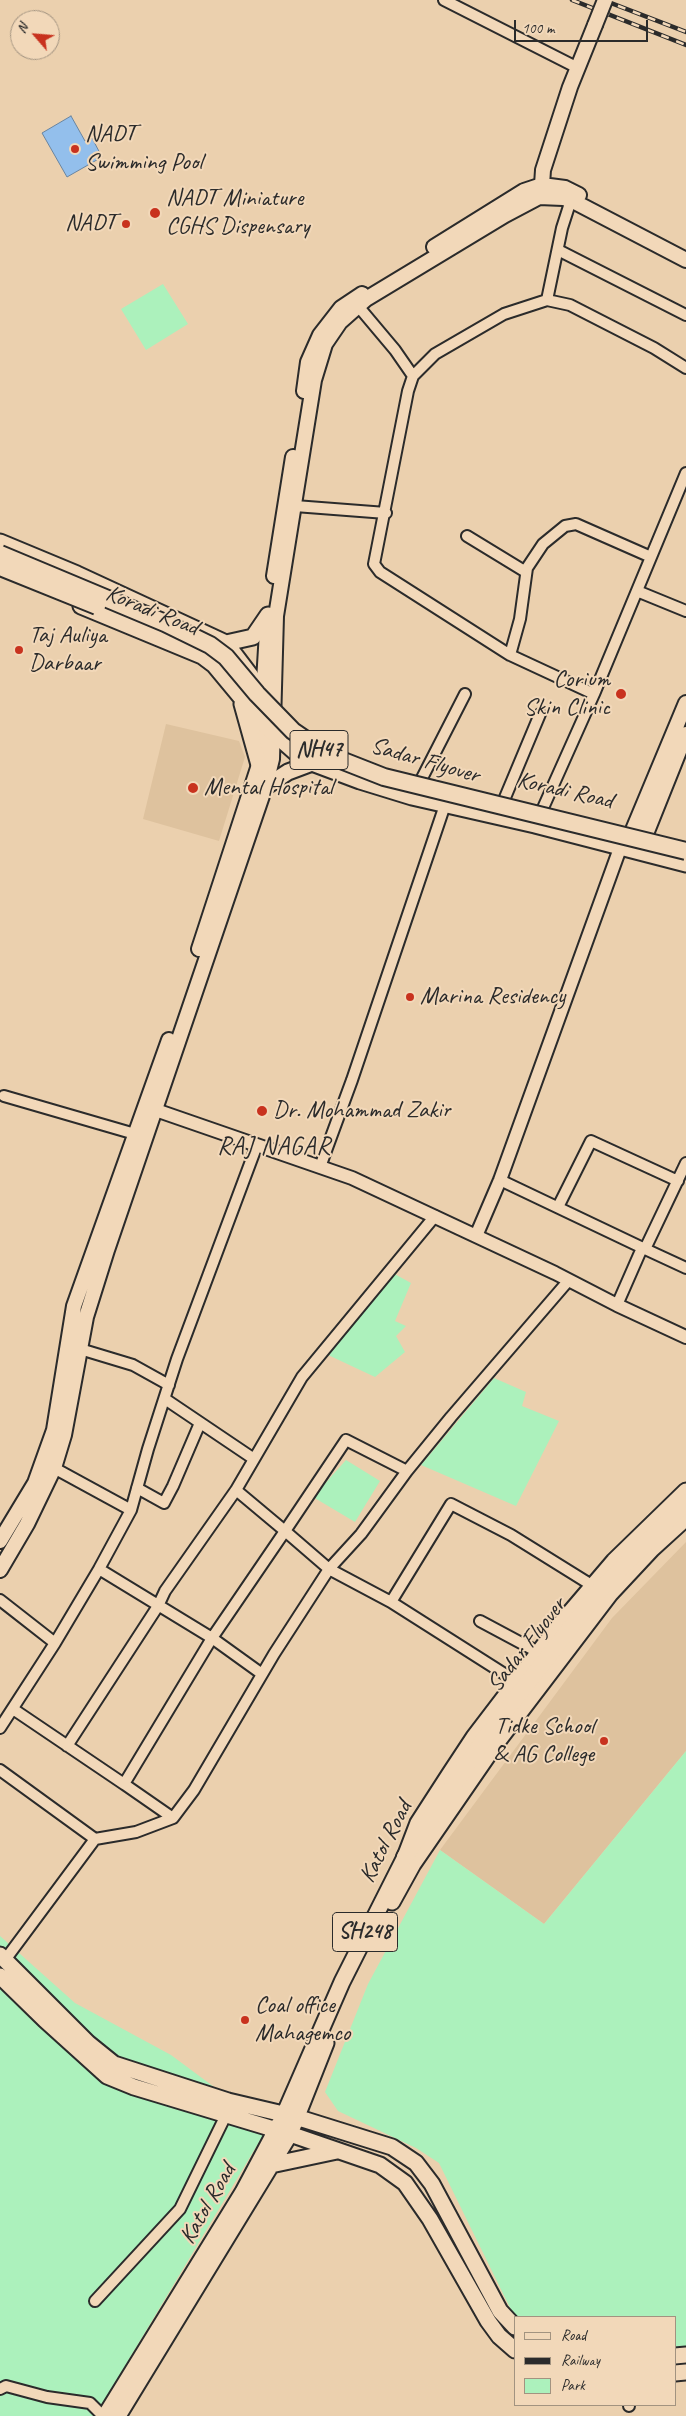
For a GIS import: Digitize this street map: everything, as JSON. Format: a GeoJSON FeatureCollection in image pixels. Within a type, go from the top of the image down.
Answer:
{"type":"FeatureCollection","features":[{"type":"Feature","properties":{"kind":"highway","name":"Sadar Flyover"},"geometry":{"type":"LineString","coordinates":[[0,554],[165,623],[210,645],[226,657],[257,694],[293,732],[328,755],[384,777],[686,851]]}},
{"type":"Feature","properties":{"kind":"highway","name":"Sadar Flyover"},"geometry":{"type":"LineString","coordinates":[[0,566],[199,646],[219,660],[268,717],[293,741],[324,761],[406,788],[686,856]]}},
{"type":"Feature","properties":{"kind":"highway","name":"Sadar Flyover"},"geometry":{"type":"LineString","coordinates":[[409,1860],[419,1849],[427,1828],[484,1739],[599,1591],[686,1502]]}},
{"type":"Feature","properties":{"kind":"highway","name":"Sadar Flyover"},"geometry":{"type":"LineString","coordinates":[[427,1828],[490,1741],[603,1594],[686,1509]]}},
{"type":"Feature","properties":{"kind":"main road"},"geometry":{"type":"LineString","coordinates":[[544,191],[543,170],[578,68],[605,0]]}},
{"type":"Feature","properties":{"kind":"main road"},"geometry":{"type":"LineString","coordinates":[[0,1541],[35,1483],[54,1430],[74,1306],[135,1134],[150,1107],[265,787],[272,759],[263,692],[268,615],[314,380],[313,349],[320,334],[341,308],[513,196],[565,188],[686,251]]}},
{"type":"Feature","properties":{"kind":"main road"},"geometry":{"type":"LineString","coordinates":[[544,191],[571,200],[686,260]]}},
{"type":"Feature","properties":{"kind":"main road"},"geometry":{"type":"LineString","coordinates":[[313,349],[326,344],[340,322],[358,306],[544,191]]}},
{"type":"Feature","properties":{"kind":"main road"},"geometry":{"type":"LineString","coordinates":[[0,1570],[27,1524],[54,1468],[64,1435],[86,1317],[107,1250],[149,1131],[150,1107],[173,1027],[259,765],[274,705],[276,616],[290,506]]}},
{"type":"Feature","properties":{"kind":"main road","name":"Koradi Road"},"geometry":{"type":"LineString","coordinates":[[0,542],[85,578],[226,643],[263,692]]}},
{"type":"Feature","properties":{"kind":"main road","name":"Koradi Road"},"geometry":{"type":"LineString","coordinates":[[0,575],[202,656],[214,665],[268,728],[297,754],[312,763],[360,782],[412,797],[686,864]]}},
{"type":"Feature","properties":{"kind":"main road"},"geometry":{"type":"LineString","coordinates":[[226,643],[253,637],[268,615]]}},
{"type":"Feature","properties":{"kind":"main road","name":"NH47"},"geometry":{"type":"LineString","coordinates":[[263,692],[274,705]]}},
{"type":"Feature","properties":{"kind":"main road"},"geometry":{"type":"LineString","coordinates":[[239,696],[259,765]]}},
{"type":"Feature","properties":{"kind":"main road"},"geometry":{"type":"LineString","coordinates":[[635,831],[686,702]]}},
{"type":"Feature","properties":{"kind":"main road","name":"Koradi Road"},"geometry":{"type":"LineString","coordinates":[[274,705],[309,738],[369,766],[420,782],[544,808],[686,845]]}},
{"type":"Feature","properties":{"kind":"main road"},"geometry":{"type":"LineString","coordinates":[[635,831],[683,752],[686,734]]}},
{"type":"Feature","properties":{"kind":"main road"},"geometry":{"type":"LineString","coordinates":[[265,787],[288,772],[312,763]]}},
{"type":"Feature","properties":{"kind":"main road","name":"Katol Road"},"geometry":{"type":"LineString","coordinates":[[111,2415],[210,2247],[282,2132],[409,1860],[418,1823],[474,1737],[538,1652],[614,1561],[686,1491]]}},
{"type":"Feature","properties":{"kind":"main road","name":"Katol Road"},"geometry":{"type":"LineString","coordinates":[[409,1860],[494,1745],[610,1594],[652,1549],[686,1518]]}},
{"type":"Feature","properties":{"kind":"main road"},"geometry":{"type":"LineString","coordinates":[[3,1957],[88,2043],[114,2064],[228,2101],[290,2116],[392,2147],[416,2163],[432,2184],[500,2311],[514,2326]]}},
{"type":"Feature","properties":{"kind":"main road"},"geometry":{"type":"LineString","coordinates":[[0,1976],[107,2076],[134,2088],[282,2132],[380,2165],[406,2183],[430,2219],[488,2321],[499,2336],[514,2349]]}},
{"type":"Feature","properties":{"kind":"main road","name":"Katol Road"},"geometry":{"type":"LineString","coordinates":[[111,2415],[271,2165],[282,2132]]}},
{"type":"Feature","properties":{"kind":"main road"},"geometry":{"type":"LineString","coordinates":[[271,2165],[338,2151]]}},
{"type":"Feature","properties":{"kind":"street"},"geometry":{"type":"LineString","coordinates":[[444,0],[578,68]]}},
{"type":"Feature","properties":{"kind":"street"},"geometry":{"type":"LineString","coordinates":[[547,300],[571,200]]}},
{"type":"Feature","properties":{"kind":"street"},"geometry":{"type":"LineString","coordinates":[[558,250],[686,315]]}},
{"type":"Feature","properties":{"kind":"street"},"geometry":{"type":"LineString","coordinates":[[594,694],[510,655],[380,572],[374,564],[386,513],[408,392],[413,376],[435,354],[504,314],[547,300],[570,305],[654,348],[686,368]]}},
{"type":"Feature","properties":{"kind":"street"},"geometry":{"type":"LineString","coordinates":[[358,306],[395,350],[413,376]]}},
{"type":"Feature","properties":{"kind":"street"},"geometry":{"type":"LineString","coordinates":[[544,808],[594,694],[686,473]]}},
{"type":"Feature","properties":{"kind":"street"},"geometry":{"type":"LineString","coordinates":[[290,506],[386,513]]}},
{"type":"Feature","properties":{"kind":"street"},"geometry":{"type":"LineString","coordinates":[[510,655],[520,619],[526,572],[543,544],[564,526],[576,524],[652,557]]}},
{"type":"Feature","properties":{"kind":"street"},"geometry":{"type":"LineString","coordinates":[[467,536],[526,572]]}},
{"type":"Feature","properties":{"kind":"street"},"geometry":{"type":"LineString","coordinates":[[637,591],[686,611]]}},
{"type":"Feature","properties":{"kind":"street"},"geometry":{"type":"LineString","coordinates":[[420,782],[465,694]]}},
{"type":"Feature","properties":{"kind":"street"},"geometry":{"type":"LineString","coordinates":[[504,800],[540,714]]}},
{"type":"Feature","properties":{"kind":"street"},"geometry":{"type":"LineString","coordinates":[[320,1167],[355,1071],[444,804],[451,789]]}},
{"type":"Feature","properties":{"kind":"street"},"geometry":{"type":"LineString","coordinates":[[476,1236],[500,1180],[620,848],[635,831]]}},
{"type":"Feature","properties":{"kind":"street"},"geometry":{"type":"LineString","coordinates":[[4,1096],[135,1134]]}},
{"type":"Feature","properties":{"kind":"street"},"geometry":{"type":"LineString","coordinates":[[150,1107],[352,1178],[686,1337]]}},
{"type":"Feature","properties":{"kind":"street"},"geometry":{"type":"LineString","coordinates":[[558,1206],[591,1140],[678,1181]]}},
{"type":"Feature","properties":{"kind":"street"},"geometry":{"type":"LineString","coordinates":[[0,1728],[56,1642],[100,1569],[131,1510],[169,1385],[256,1145]]}},
{"type":"Feature","properties":{"kind":"street"},"geometry":{"type":"LineString","coordinates":[[616,1305],[686,1163]]}},
{"type":"Feature","properties":{"kind":"street"},"geometry":{"type":"LineString","coordinates":[[500,1180],[686,1268]]}},
{"type":"Feature","properties":{"kind":"street"},"geometry":{"type":"LineString","coordinates":[[67,1746],[158,1606],[165,1591],[236,1490],[302,1377],[435,1216]]}},
{"type":"Feature","properties":{"kind":"street"},"geometry":{"type":"LineString","coordinates":[[3,1957],[95,1839],[136,1832],[173,1818],[194,1790],[262,1674],[329,1569],[361,1534],[408,1470],[569,1280]]}},
{"type":"Feature","properties":{"kind":"street"},"geometry":{"type":"LineString","coordinates":[[80,1348],[133,1365],[169,1385]]}},
{"type":"Feature","properties":{"kind":"street"},"geometry":{"type":"LineString","coordinates":[[165,1399],[254,1459]]}},
{"type":"Feature","properties":{"kind":"street"},"geometry":{"type":"LineString","coordinates":[[137,1488],[164,1502],[173,1486],[200,1423]]}},
{"type":"Feature","properties":{"kind":"street"},"geometry":{"type":"LineString","coordinates":[[124,1784],[212,1638],[346,1440],[408,1470]]}},
{"type":"Feature","properties":{"kind":"street"},"geometry":{"type":"LineString","coordinates":[[54,1468],[131,1510]]}},
{"type":"Feature","properties":{"kind":"street"},"geometry":{"type":"LineString","coordinates":[[236,1490],[329,1569],[391,1602],[517,1682]]}},
{"type":"Feature","properties":{"kind":"street"},"geometry":{"type":"LineString","coordinates":[[391,1602],[451,1504],[511,1535],[593,1586]]}},
{"type":"Feature","properties":{"kind":"street"},"geometry":{"type":"LineString","coordinates":[[100,1569],[212,1638],[262,1674]]}},
{"type":"Feature","properties":{"kind":"street"},"geometry":{"type":"LineString","coordinates":[[0,1600],[56,1642]]}},
{"type":"Feature","properties":{"kind":"street"},"geometry":{"type":"LineString","coordinates":[[480,1621],[538,1652]]}},
{"type":"Feature","properties":{"kind":"street"},"geometry":{"type":"LineString","coordinates":[[13,1709],[173,1818]]}},
{"type":"Feature","properties":{"kind":"street"},"geometry":{"type":"LineString","coordinates":[[0,1770],[95,1839]]}},
{"type":"Feature","properties":{"kind":"street"},"geometry":{"type":"LineString","coordinates":[[95,2301],[180,2209],[226,2115]]}},
{"type":"Feature","properties":{"kind":"street"},"geometry":{"type":"LineString","coordinates":[[2,2386],[47,2397],[90,2403],[111,2415]]}},
{"type":"Feature","properties":{"kind":"shaded area","name":"Mental Hospital"},"geometry":{"type":"Polygon","coordinates":[[[166,724],[239,741],[245,757],[219,841],[143,819],[166,724]]]}},
{"type":"Feature","properties":{"kind":"shaded area","name":"Tidke School & AG College"},"geometry":{"type":"Polygon","coordinates":[[[686,1542],[686,1751],[544,1924],[440,1850],[612,1618],[686,1542]]]}},
{"type":"Feature","properties":{"kind":"green space"},"geometry":{"type":"Polygon","coordinates":[[[163,284],[188,324],[146,350],[121,309],[163,284]]]}},
{"type":"Feature","properties":{"kind":"green space"},"geometry":{"type":"Polygon","coordinates":[[[391,1272],[411,1283],[395,1321],[406,1326],[396,1336],[405,1352],[375,1377],[326,1354],[391,1272]]]}},
{"type":"Feature","properties":{"kind":"green space"},"geometry":{"type":"Polygon","coordinates":[[[494,1378],[526,1392],[522,1406],[559,1421],[516,1506],[421,1465],[494,1378]]]}},
{"type":"Feature","properties":{"kind":"green space"},"geometry":{"type":"Polygon","coordinates":[[[346,1460],[380,1481],[355,1522],[313,1497],[346,1460]]]}},
{"type":"Feature","properties":{"kind":"green space"},"geometry":{"type":"Polygon","coordinates":[[[686,1751],[686,2352],[676,2352],[676,2316],[514,2316],[439,2163],[416,2148],[338,2111],[325,2092],[368,1984],[440,1850],[544,1924],[686,1751]]]}},
{"type":"Feature","properties":{"kind":"green space"},"geometry":{"type":"Polygon","coordinates":[[[0,1936],[75,2003],[171,2055],[268,2127],[95,2416],[0,2416],[0,1936]]]}},
{"type":"Feature","properties":{"kind":"water","name":"NADT Swimming Pool"},"geometry":{"type":"Polygon","coordinates":[[[71,116],[85,141],[92,138],[102,157],[67,177],[42,133],[71,116]]]}},
{"type":"Feature","properties":{"kind":"railway"},"geometry":{"type":"LineString","coordinates":[[572,0],[686,45]]}},
{"type":"Feature","properties":{"kind":"railway"},"geometry":{"type":"LineString","coordinates":[[603,0],[686,32]]}},
{"type":"Feature","properties":{"kind":"place","name":"NADT Swimming Pool"},"geometry":{"type":"Point","coordinates":[75,149]}},
{"type":"Feature","properties":{"kind":"place","name":"NADT Miniature CGHS Dispensary"},"geometry":{"type":"Point","coordinates":[155,213]}},
{"type":"Feature","properties":{"kind":"place","name":"NADT"},"geometry":{"type":"Point","coordinates":[126,224]}},
{"type":"Feature","properties":{"kind":"place","name":"Taj Auliya Darbaar"},"geometry":{"type":"Point","coordinates":[19,650]}},
{"type":"Feature","properties":{"kind":"place","name":"Corium Skin Clinic"},"geometry":{"type":"Point","coordinates":[621,694]}},
{"type":"Feature","properties":{"kind":"place","name":"Mental Hospital"},"geometry":{"type":"Point","coordinates":[193,788]}},
{"type":"Feature","properties":{"kind":"place","name":"Marina Residency"},"geometry":{"type":"Point","coordinates":[410,997]}},
{"type":"Feature","properties":{"kind":"place","name":"Dr. Mohammad Zakir"},"geometry":{"type":"Point","coordinates":[262,1111]}},
{"type":"Feature","properties":{"kind":"place","name":"Tidke School & AG College"},"geometry":{"type":"Point","coordinates":[604,1741]}},
{"type":"Feature","properties":{"kind":"place","name":"Coal office Mahagemco"},"geometry":{"type":"Point","coordinates":[245,2020]}},
{"type":"Feature","properties":{"kind":"district","name":"RAJ NAGAR"},"geometry":{"type":"Point","coordinates":[274,1147]}}]}
